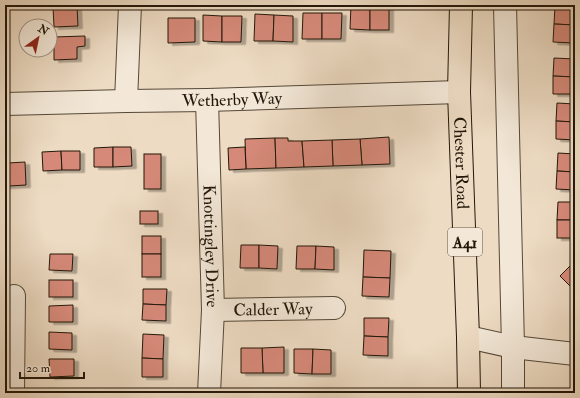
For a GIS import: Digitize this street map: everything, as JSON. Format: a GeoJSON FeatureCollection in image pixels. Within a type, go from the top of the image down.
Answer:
{"type":"FeatureCollection","features":[{"type":"Feature","properties":{"kind":"main road","name":"Chester Road"},"geometry":{"type":"LineString","coordinates":[[461,5],[459,92],[469,393]]}},
{"type":"Feature","properties":{"kind":"street"},"geometry":{"type":"LineString","coordinates":[[126,101],[130,5]]}},
{"type":"Feature","properties":{"kind":"street"},"geometry":{"type":"LineString","coordinates":[[505,5],[513,393]]}},
{"type":"Feature","properties":{"kind":"street","name":"Wetherby Way"},"geometry":{"type":"LineString","coordinates":[[5,104],[207,100],[459,92]]}},
{"type":"Feature","properties":{"kind":"street","name":"Knottingley Drive"},"geometry":{"type":"LineString","coordinates":[[207,100],[213,310],[209,393]]}},
{"type":"Feature","properties":{"kind":"street"},"geometry":{"type":"LineString","coordinates":[[13,393],[14,296]]}},
{"type":"Feature","properties":{"kind":"street","name":"Calder Way"},"geometry":{"type":"LineString","coordinates":[[213,310],[334,308]]}},
{"type":"Feature","properties":{"kind":"street"},"geometry":{"type":"LineString","coordinates":[[468,337],[513,347],[575,354]]}},
{"type":"Feature","properties":{"kind":"building"},"geometry":{"type":"Polygon","coordinates":[[[53,5],[77,5],[77,6],[53,7],[53,5]]]}},
{"type":"Feature","properties":{"kind":"building"},"geometry":{"type":"Polygon","coordinates":[[[351,5],[370,5],[370,30],[350,29],[351,5]]]}},
{"type":"Feature","properties":{"kind":"building"},"geometry":{"type":"Polygon","coordinates":[[[370,5],[389,5],[389,30],[370,30],[370,5]]]}},
{"type":"Feature","properties":{"kind":"building"},"geometry":{"type":"Polygon","coordinates":[[[77,6],[78,26],[58,27],[58,18],[54,18],[53,7],[77,6]]]}},
{"type":"Feature","properties":{"kind":"building"},"geometry":{"type":"Polygon","coordinates":[[[555,6],[575,7],[575,25],[554,24],[555,6]]]}},
{"type":"Feature","properties":{"kind":"building"},"geometry":{"type":"Polygon","coordinates":[[[303,13],[322,13],[322,39],[302,39],[303,13]]]}},
{"type":"Feature","properties":{"kind":"building"},"geometry":{"type":"Polygon","coordinates":[[[322,13],[342,13],[341,39],[322,39],[322,13]]]}},
{"type":"Feature","properties":{"kind":"building"},"geometry":{"type":"Polygon","coordinates":[[[255,14],[274,15],[273,41],[254,41],[255,14]]]}},
{"type":"Feature","properties":{"kind":"building"},"geometry":{"type":"Polygon","coordinates":[[[203,15],[222,16],[222,42],[203,41],[203,15]]]}},
{"type":"Feature","properties":{"kind":"building"},"geometry":{"type":"Polygon","coordinates":[[[274,15],[293,16],[293,42],[273,41],[274,15]]]}},
{"type":"Feature","properties":{"kind":"building"},"geometry":{"type":"Polygon","coordinates":[[[222,16],[242,16],[241,42],[222,42],[222,16]]]}},
{"type":"Feature","properties":{"kind":"building"},"geometry":{"type":"Polygon","coordinates":[[[168,18],[195,18],[195,42],[168,43],[168,18]]]}},
{"type":"Feature","properties":{"kind":"building"},"geometry":{"type":"Polygon","coordinates":[[[554,24],[575,25],[575,43],[553,42],[554,24]]]}},
{"type":"Feature","properties":{"kind":"building"},"geometry":{"type":"Polygon","coordinates":[[[85,36],[85,46],[77,47],[77,59],[54,60],[54,58],[58,58],[58,37],[85,36]]]}},
{"type":"Feature","properties":{"kind":"building"},"geometry":{"type":"Polygon","coordinates":[[[554,58],[575,59],[575,77],[553,76],[554,58]]]}},
{"type":"Feature","properties":{"kind":"building"},"geometry":{"type":"Polygon","coordinates":[[[553,76],[575,77],[575,94],[553,94],[553,76]]]}},
{"type":"Feature","properties":{"kind":"building"},"geometry":{"type":"Polygon","coordinates":[[[557,103],[575,104],[575,122],[556,121],[557,103]]]}},
{"type":"Feature","properties":{"kind":"building"},"geometry":{"type":"Polygon","coordinates":[[[556,121],[575,122],[575,140],[556,139],[556,121]]]}},
{"type":"Feature","properties":{"kind":"building"},"geometry":{"type":"Polygon","coordinates":[[[389,137],[390,164],[362,165],[360,139],[389,137]]]}},
{"type":"Feature","properties":{"kind":"building"},"geometry":{"type":"Polygon","coordinates":[[[275,138],[276,168],[246,169],[245,139],[275,138]]]}},
{"type":"Feature","properties":{"kind":"building"},"geometry":{"type":"Polygon","coordinates":[[[275,138],[288,138],[288,141],[302,141],[304,167],[276,168],[275,138]]]}},
{"type":"Feature","properties":{"kind":"building"},"geometry":{"type":"Polygon","coordinates":[[[360,139],[362,165],[333,166],[332,140],[360,139]]]}},
{"type":"Feature","properties":{"kind":"building"},"geometry":{"type":"Polygon","coordinates":[[[332,140],[333,166],[304,167],[302,141],[332,140]]]}},
{"type":"Feature","properties":{"kind":"building"},"geometry":{"type":"Polygon","coordinates":[[[113,147],[113,167],[94,167],[94,148],[113,147]]]}},
{"type":"Feature","properties":{"kind":"building"},"geometry":{"type":"Polygon","coordinates":[[[113,147],[131,147],[132,166],[113,167],[113,147]]]}},
{"type":"Feature","properties":{"kind":"building"},"geometry":{"type":"Polygon","coordinates":[[[245,147],[246,169],[229,170],[228,148],[245,147]]]}},
{"type":"Feature","properties":{"kind":"building"},"geometry":{"type":"Polygon","coordinates":[[[61,151],[62,170],[43,171],[42,152],[61,151]]]}},
{"type":"Feature","properties":{"kind":"building"},"geometry":{"type":"Polygon","coordinates":[[[61,151],[80,151],[80,170],[62,170],[61,151]]]}},
{"type":"Feature","properties":{"kind":"building"},"geometry":{"type":"Polygon","coordinates":[[[558,153],[575,154],[575,172],[557,171],[558,153]]]}},
{"type":"Feature","properties":{"kind":"building"},"geometry":{"type":"Polygon","coordinates":[[[144,154],[161,154],[161,189],[144,189],[144,154]]]}},
{"type":"Feature","properties":{"kind":"building"},"geometry":{"type":"Polygon","coordinates":[[[25,162],[26,185],[9,186],[8,163],[25,162]]]}},
{"type":"Feature","properties":{"kind":"building"},"geometry":{"type":"Polygon","coordinates":[[[5,163],[8,163],[9,186],[5,186],[5,163]]]}},
{"type":"Feature","properties":{"kind":"building"},"geometry":{"type":"Polygon","coordinates":[[[557,171],[575,172],[575,190],[556,189],[557,171]]]}},
{"type":"Feature","properties":{"kind":"building"},"geometry":{"type":"Polygon","coordinates":[[[558,202],[575,202],[575,220],[557,220],[558,202]]]}},
{"type":"Feature","properties":{"kind":"building"},"geometry":{"type":"Polygon","coordinates":[[[140,211],[158,211],[158,224],[140,224],[140,211]]]}},
{"type":"Feature","properties":{"kind":"building"},"geometry":{"type":"Polygon","coordinates":[[[557,220],[575,220],[575,238],[557,238],[557,220]]]}},
{"type":"Feature","properties":{"kind":"building"},"geometry":{"type":"Polygon","coordinates":[[[142,236],[161,236],[161,254],[142,254],[142,236]]]}},
{"type":"Feature","properties":{"kind":"building"},"geometry":{"type":"Polygon","coordinates":[[[241,245],[259,245],[259,268],[240,268],[241,245]]]}},
{"type":"Feature","properties":{"kind":"building"},"geometry":{"type":"Polygon","coordinates":[[[259,245],[278,246],[277,269],[259,268],[259,245]]]}},
{"type":"Feature","properties":{"kind":"building"},"geometry":{"type":"Polygon","coordinates":[[[297,246],[316,246],[315,269],[296,269],[297,246]]]}},
{"type":"Feature","properties":{"kind":"building"},"geometry":{"type":"Polygon","coordinates":[[[316,246],[334,247],[334,270],[315,269],[316,246]]]}},
{"type":"Feature","properties":{"kind":"building"},"geometry":{"type":"Polygon","coordinates":[[[364,250],[391,251],[390,278],[363,277],[364,250]]]}},
{"type":"Feature","properties":{"kind":"building"},"geometry":{"type":"Polygon","coordinates":[[[50,254],[73,254],[72,271],[49,270],[50,254]]]}},
{"type":"Feature","properties":{"kind":"building"},"geometry":{"type":"Polygon","coordinates":[[[142,254],[161,254],[161,277],[142,277],[142,254]]]}},
{"type":"Feature","properties":{"kind":"building"},"geometry":{"type":"Polygon","coordinates":[[[575,261],[575,287],[573,289],[560,276],[575,261]]]}},
{"type":"Feature","properties":{"kind":"building"},"geometry":{"type":"Polygon","coordinates":[[[363,277],[390,278],[389,297],[362,296],[363,277]]]}},
{"type":"Feature","properties":{"kind":"building"},"geometry":{"type":"Polygon","coordinates":[[[49,280],[73,280],[73,297],[49,297],[49,280]]]}},
{"type":"Feature","properties":{"kind":"building"},"geometry":{"type":"Polygon","coordinates":[[[143,289],[167,289],[166,305],[143,304],[143,289]]]}},
{"type":"Feature","properties":{"kind":"building"},"geometry":{"type":"Polygon","coordinates":[[[143,304],[166,305],[166,321],[142,320],[143,304]]]}},
{"type":"Feature","properties":{"kind":"building"},"geometry":{"type":"Polygon","coordinates":[[[73,305],[73,322],[49,322],[49,306],[73,305]]]}},
{"type":"Feature","properties":{"kind":"building"},"geometry":{"type":"Polygon","coordinates":[[[364,318],[389,318],[388,337],[364,336],[364,318]]]}},
{"type":"Feature","properties":{"kind":"building"},"geometry":{"type":"Polygon","coordinates":[[[49,332],[72,333],[72,350],[49,349],[49,332]]]}},
{"type":"Feature","properties":{"kind":"building"},"geometry":{"type":"Polygon","coordinates":[[[143,334],[164,335],[163,359],[142,358],[143,334]]]}},
{"type":"Feature","properties":{"kind":"building"},"geometry":{"type":"Polygon","coordinates":[[[364,336],[388,337],[388,356],[363,355],[364,336]]]}},
{"type":"Feature","properties":{"kind":"building"},"geometry":{"type":"Polygon","coordinates":[[[284,347],[284,373],[263,373],[262,348],[284,347]]]}},
{"type":"Feature","properties":{"kind":"building"},"geometry":{"type":"Polygon","coordinates":[[[241,348],[262,348],[263,373],[241,373],[241,348]]]}},
{"type":"Feature","properties":{"kind":"building"},"geometry":{"type":"Polygon","coordinates":[[[294,349],[313,349],[312,374],[294,373],[294,349]]]}},
{"type":"Feature","properties":{"kind":"building"},"geometry":{"type":"Polygon","coordinates":[[[313,349],[331,350],[331,374],[312,374],[313,349]]]}},
{"type":"Feature","properties":{"kind":"building"},"geometry":{"type":"Polygon","coordinates":[[[142,358],[163,359],[163,377],[142,377],[142,358]]]}},
{"type":"Feature","properties":{"kind":"building"},"geometry":{"type":"Polygon","coordinates":[[[49,359],[74,359],[74,376],[50,377],[49,359]]]}}]}
